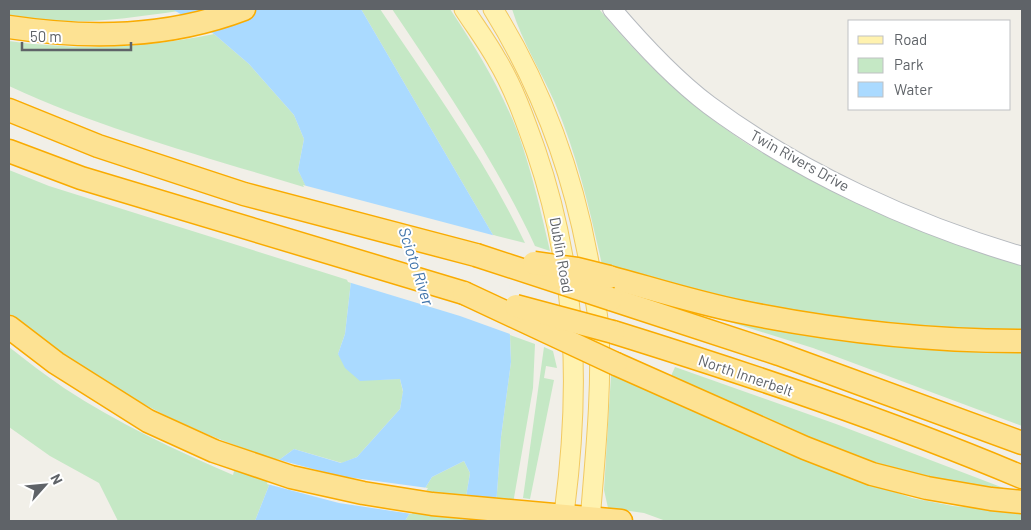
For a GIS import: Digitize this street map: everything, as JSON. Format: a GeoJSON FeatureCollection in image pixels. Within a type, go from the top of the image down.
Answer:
{"type":"FeatureCollection","features":[{"type":"Feature","properties":{"kind":"highway"},"geometry":{"type":"LineString","coordinates":[[9,27],[59,34],[108,36],[171,30],[244,9]]}},
{"type":"Feature","properties":{"kind":"highway"},"geometry":{"type":"LineString","coordinates":[[9,110],[98,146],[244,194],[476,255],[577,269],[610,288],[837,329],[956,341],[1022,341]]}},
{"type":"Feature","properties":{"kind":"highway"},"geometry":{"type":"LineString","coordinates":[[9,151],[81,178],[464,293],[616,364],[805,448],[872,474],[927,488],[991,499],[1022,502]]}},
{"type":"Feature","properties":{"kind":"highway","name":"North Innerbelt"},"geometry":{"type":"LineString","coordinates":[[610,288],[779,354],[1022,443]]}},
{"type":"Feature","properties":{"kind":"highway","name":"North Innerbelt"},"geometry":{"type":"LineString","coordinates":[[464,293],[613,332],[739,372],[990,463],[1022,477]]}},
{"type":"Feature","properties":{"kind":"highway"},"geometry":{"type":"LineString","coordinates":[[9,327],[56,364],[148,421],[214,450],[291,477],[363,493],[432,504],[527,512],[564,519],[621,521]]}},
{"type":"Feature","properties":{"kind":"main road","name":"Dublin Road"},"geometry":{"type":"LineString","coordinates":[[464,9],[498,61],[524,115],[551,196],[559,235],[573,326],[574,420],[564,519]]}},
{"type":"Feature","properties":{"kind":"main road"},"geometry":{"type":"LineString","coordinates":[[476,9],[510,68],[533,120],[552,175],[577,210]]}},
{"type":"Feature","properties":{"kind":"main road","name":"Dublin Road"},"geometry":{"type":"LineString","coordinates":[[492,9],[525,67],[555,137],[586,246],[599,328],[598,422],[590,520]]}},
{"type":"Feature","properties":{"kind":"main road","name":"Twin Rivers Drive"},"geometry":{"type":"LineString","coordinates":[[612,9],[665,67],[708,104],[760,140],[858,192],[927,224],[974,242],[1022,256]]}},
{"type":"Feature","properties":{"kind":"green space"},"geometry":{"type":"Polygon","coordinates":[[[9,9],[172,9],[179,11],[74,22],[31,19],[9,15],[9,9]]]}},
{"type":"Feature","properties":{"kind":"green space"},"geometry":{"type":"Polygon","coordinates":[[[361,9],[380,9],[475,153],[525,243],[493,235],[361,9]]]}},
{"type":"Feature","properties":{"kind":"green space"},"geometry":{"type":"Polygon","coordinates":[[[392,9],[450,9],[460,24],[496,85],[518,133],[532,177],[550,251],[535,246],[486,154],[392,9]]]}},
{"type":"Feature","properties":{"kind":"green space"},"geometry":{"type":"Polygon","coordinates":[[[512,9],[599,9],[630,45],[663,78],[717,123],[757,150],[845,194],[895,216],[945,237],[1022,265],[1022,330],[914,326],[805,314],[717,297],[602,265],[588,203],[563,123],[526,45],[512,9]]]}},
{"type":"Feature","properties":{"kind":"green space"},"geometry":{"type":"Polygon","coordinates":[[[214,34],[249,64],[294,115],[304,139],[298,170],[307,188],[193,154],[118,129],[45,102],[9,86],[9,41],[32,44],[110,47],[152,44],[214,34]]]}},
{"type":"Feature","properties":{"kind":"green space"},"geometry":{"type":"Polygon","coordinates":[[[9,170],[49,186],[351,281],[345,334],[338,354],[360,380],[400,379],[403,392],[400,409],[357,457],[342,463],[294,449],[279,460],[255,521],[118,521],[99,483],[50,456],[9,427],[9,347],[64,388],[105,413],[168,446],[233,475],[240,447],[178,421],[119,390],[90,373],[9,314],[9,170]]]}},
{"type":"Feature","properties":{"kind":"green space"},"geometry":{"type":"Polygon","coordinates":[[[731,317],[1022,349],[1022,426],[813,348],[730,322],[731,317]]]}},
{"type":"Feature","properties":{"kind":"green space"},"geometry":{"type":"Polygon","coordinates":[[[510,335],[535,344],[533,388],[510,521],[495,521],[501,437],[511,362],[510,335]]]}},
{"type":"Feature","properties":{"kind":"green space"},"geometry":{"type":"Polygon","coordinates":[[[544,347],[553,351],[557,368],[546,366],[544,378],[554,380],[530,499],[523,498],[544,347]]]}},
{"type":"Feature","properties":{"kind":"green space"},"geometry":{"type":"Polygon","coordinates":[[[675,367],[836,424],[1019,494],[896,473],[773,424],[671,376],[675,367]]]}},
{"type":"Feature","properties":{"kind":"green space"},"geometry":{"type":"Polygon","coordinates":[[[611,375],[847,475],[912,498],[953,506],[1022,512],[1022,521],[666,521],[644,513],[608,508],[604,490],[611,375]]]}},
{"type":"Feature","properties":{"kind":"green space"},"geometry":{"type":"Polygon","coordinates":[[[464,461],[470,473],[462,521],[405,521],[432,477],[464,461]]]}},
{"type":"Feature","properties":{"kind":"water","name":"Scioto River"},"geometry":{"type":"Polygon","coordinates":[[[172,9],[361,9],[493,235],[508,288],[511,362],[501,437],[495,521],[462,521],[470,473],[464,461],[432,477],[405,521],[255,521],[279,460],[294,449],[341,463],[357,457],[400,409],[403,391],[400,379],[360,381],[345,368],[338,354],[345,334],[351,281],[298,170],[304,139],[294,115],[249,64],[214,34],[172,9]]]}},
{"type":"Feature","properties":{"kind":"pier"},"geometry":{"type":"Polygon","coordinates":[[[303,185],[496,236],[510,288],[513,335],[460,316],[348,282],[303,185]]]}},
{"type":"Feature","properties":{"kind":"pier"},"geometry":{"type":"Polygon","coordinates":[[[276,459],[339,476],[428,488],[412,514],[339,503],[267,484],[276,459]]]}}]}
